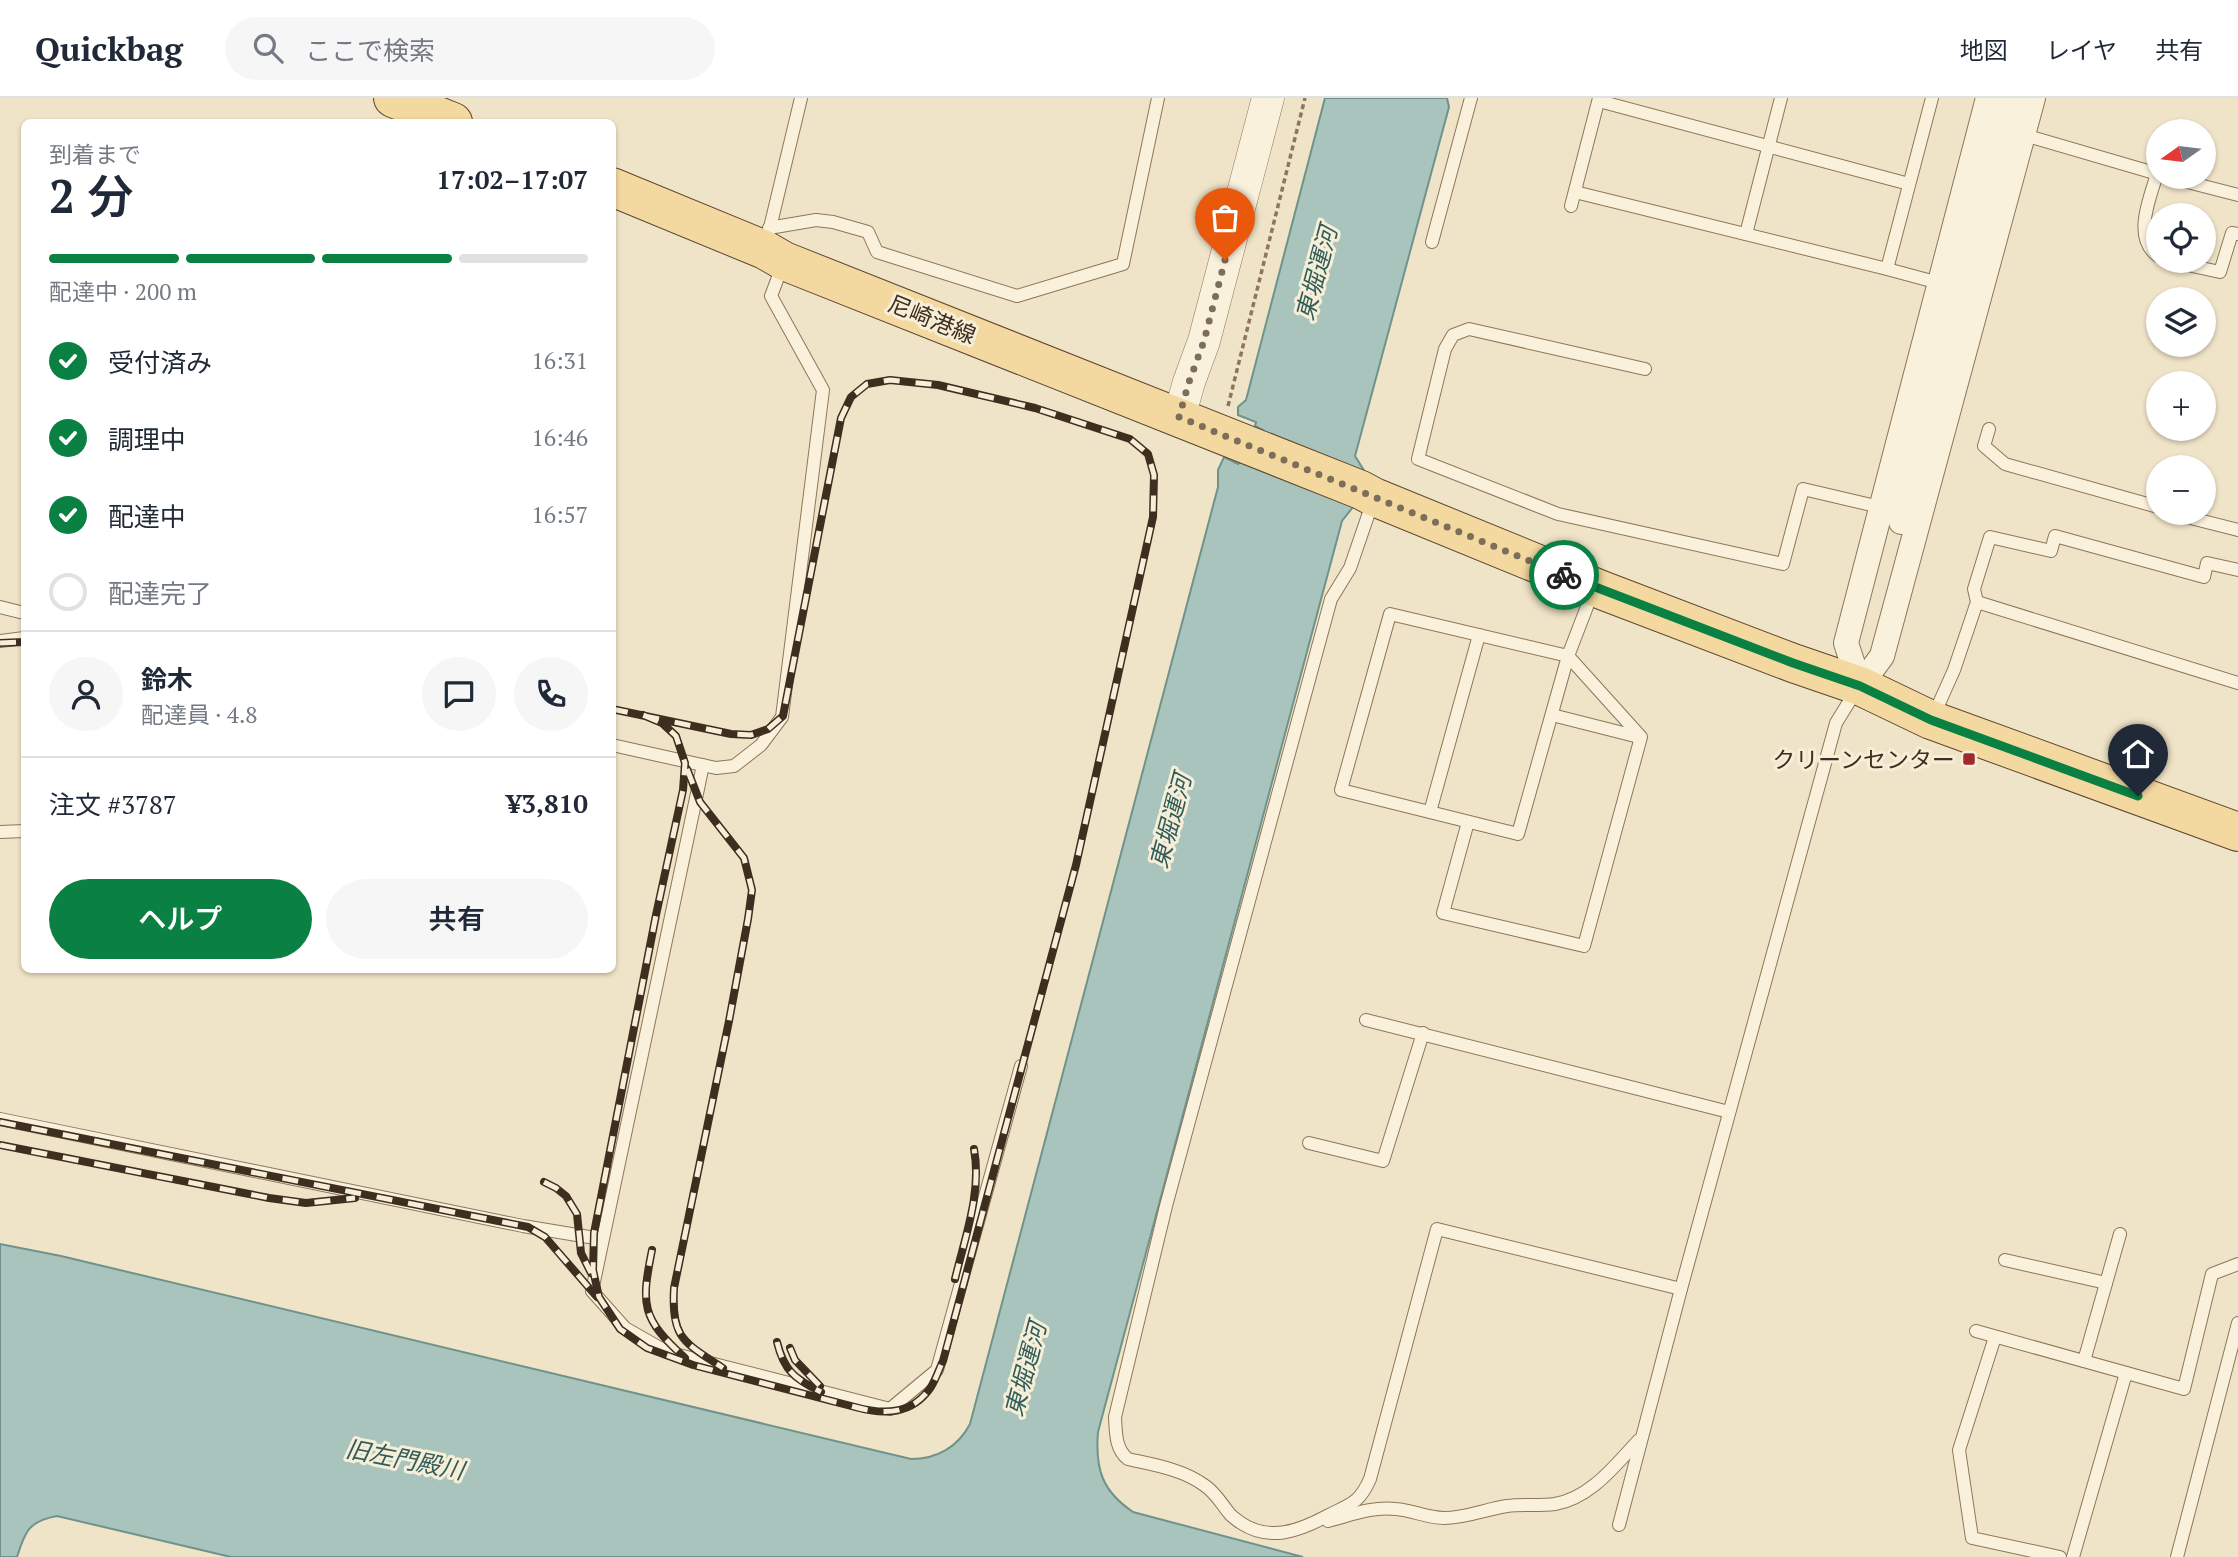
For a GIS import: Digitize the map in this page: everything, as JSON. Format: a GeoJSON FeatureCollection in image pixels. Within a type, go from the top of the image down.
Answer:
{"type":"FeatureCollection","features":[{"type":"Feature","properties":{"kind":"main road"},"geometry":{"type":"LineString","coordinates":[[393,98],[446,119]]}},
{"type":"Feature","properties":{"kind":"main road","name":"尼崎港線"},"geometry":{"type":"LineString","coordinates":[[616,188],[773,246],[1179,417],[1368,493]]}},
{"type":"Feature","properties":{"kind":"main road"},"geometry":{"type":"LineString","coordinates":[[1368,493],[1595,587],[1860,686],[1931,720],[2238,832]]}},
{"type":"Feature","properties":{"kind":"street"},"geometry":{"type":"LineString","coordinates":[[1179,417],[1204,341],[1268,98]]}},
{"type":"Feature","properties":{"kind":"street"},"geometry":{"type":"LineString","coordinates":[[1860,686],[1846,643],[1989,98]]}},
{"type":"Feature","properties":{"kind":"street"},"geometry":{"type":"LineString","coordinates":[[1860,686],[1951,328],[2014,98]]}},
{"type":"Feature","properties":{"kind":"street"},"geometry":{"type":"LineString","coordinates":[[1860,686],[1882,656],[2033,98]]}},
{"type":"Feature","properties":{"kind":"lane"},"geometry":{"type":"LineString","coordinates":[[616,747],[716,768],[734,766],[761,745],[782,717],[823,390],[771,296],[773,246],[801,98]]}},
{"type":"Feature","properties":{"kind":"lane"},"geometry":{"type":"LineString","coordinates":[[773,246],[816,220],[833,222],[868,232],[877,252],[1017,296],[1123,264],[1158,98]]}},
{"type":"Feature","properties":{"kind":"lane"},"geometry":{"type":"LineString","coordinates":[[1432,242],[1471,98]]}},
{"type":"Feature","properties":{"kind":"lane"},"geometry":{"type":"LineString","coordinates":[[1746,234],[1782,98]]}},
{"type":"Feature","properties":{"kind":"lane"},"geometry":{"type":"LineString","coordinates":[[1886,270],[1932,98]]}},
{"type":"Feature","properties":{"kind":"lane"},"geometry":{"type":"LineString","coordinates":[[1571,206],[1599,99],[1909,184]]}},
{"type":"Feature","properties":{"kind":"lane"},"geometry":{"type":"LineString","coordinates":[[2024,135],[2146,171]]}},
{"type":"Feature","properties":{"kind":"lane"},"geometry":{"type":"LineString","coordinates":[[2215,189],[2238,195]]}},
{"type":"Feature","properties":{"kind":"lane"},"geometry":{"type":"LineString","coordinates":[[1575,192],[1939,283]]}},
{"type":"Feature","properties":{"kind":"lane"},"geometry":{"type":"LineString","coordinates":[[2146,215],[2146,242]]}},
{"type":"Feature","properties":{"kind":"lane"},"geometry":{"type":"LineString","coordinates":[[2216,271],[2220,272],[2232,233],[2238,234]]}},
{"type":"Feature","properties":{"kind":"lane"},"geometry":{"type":"LineString","coordinates":[[1645,369],[1469,329],[1453,335],[1445,349],[1418,459],[1558,514],[1783,565],[1803,489],[1880,508]]}},
{"type":"Feature","properties":{"kind":"lane"},"geometry":{"type":"LineString","coordinates":[[1989,429],[1984,446],[2005,464],[2146,504]]}},
{"type":"Feature","properties":{"kind":"lane"},"geometry":{"type":"LineString","coordinates":[[1368,493],[1350,568],[1331,599],[1166,1206],[1115,1416],[1117,1441],[1122,1454],[1128,1459],[1179,1472],[1205,1485],[1219,1498],[1230,1515],[1251,1529],[1271,1534],[1290,1532],[1374,1508],[1398,1509],[1444,1518],[1507,1506],[1555,1504],[1573,1499],[1604,1477],[1642,1437]]}},
{"type":"Feature","properties":{"kind":"lane"},"geometry":{"type":"LineString","coordinates":[[2216,524],[2238,530]]}},
{"type":"Feature","properties":{"kind":"lane"},"geometry":{"type":"LineString","coordinates":[[1931,720],[1954,670],[1977,602],[1974,589],[1990,537],[2051,551],[2055,536],[2204,577],[2207,563],[2238,570]]}},
{"type":"Feature","properties":{"kind":"lane"},"geometry":{"type":"LineString","coordinates":[[1595,587],[1568,656],[1518,834],[1340,790],[1390,614],[1568,656],[1641,737]]}},
{"type":"Feature","properties":{"kind":"lane"},"geometry":{"type":"LineString","coordinates":[[1977,602],[2238,683]]}},
{"type":"Feature","properties":{"kind":"lane"},"geometry":{"type":"LineString","coordinates":[[0,607],[21,612]]}},
{"type":"Feature","properties":{"kind":"lane"},"geometry":{"type":"LineString","coordinates":[[1430,812],[1479,635]]}},
{"type":"Feature","properties":{"kind":"lane"},"geometry":{"type":"LineString","coordinates":[[0,641],[21,638]]}},
{"type":"Feature","properties":{"kind":"lane"},"geometry":{"type":"LineString","coordinates":[[1619,1525],[1836,723],[1860,686]]}},
{"type":"Feature","properties":{"kind":"lane"},"geometry":{"type":"LineString","coordinates":[[1552,715],[1641,737]]}},
{"type":"Feature","properties":{"kind":"lane"},"geometry":{"type":"LineString","coordinates":[[1468,822],[1443,912],[1584,946],[1641,737]]}},
{"type":"Feature","properties":{"kind":"lane"},"geometry":{"type":"LineString","coordinates":[[703,765],[592,1290],[625,1328],[667,1352],[890,1409],[937,1370],[1021,1066]]}},
{"type":"Feature","properties":{"kind":"lane"},"geometry":{"type":"LineString","coordinates":[[0,832],[21,831]]}},
{"type":"Feature","properties":{"kind":"lane"},"geometry":{"type":"LineString","coordinates":[[1366,1020],[1729,1112]]}},
{"type":"Feature","properties":{"kind":"lane"},"geometry":{"type":"LineString","coordinates":[[1309,1143],[1383,1161],[1423,1033]]}},
{"type":"Feature","properties":{"kind":"lane"},"geometry":{"type":"LineString","coordinates":[[0,1119],[523,1226],[601,1239]]}},
{"type":"Feature","properties":{"kind":"lane"},"geometry":{"type":"LineString","coordinates":[[1308,1527],[1362,1497],[1370,1479],[1437,1229],[1681,1289]]}},
{"type":"Feature","properties":{"kind":"lane"},"geometry":{"type":"LineString","coordinates":[[2084,1362],[2120,1234]]}},
{"type":"Feature","properties":{"kind":"lane"},"geometry":{"type":"LineString","coordinates":[[2004,1260],[2106,1283]]}},
{"type":"Feature","properties":{"kind":"lane"},"geometry":{"type":"LineString","coordinates":[[1976,1331],[2184,1389],[2213,1274],[2238,1264]]}},
{"type":"Feature","properties":{"kind":"lane"},"geometry":{"type":"LineString","coordinates":[[2177,1557],[2238,1323]]}},
{"type":"Feature","properties":{"kind":"lane"},"geometry":{"type":"LineString","coordinates":[[1995,1337],[1959,1450],[1972,1538],[2060,1557]]}},
{"type":"Feature","properties":{"kind":"lane"},"geometry":{"type":"LineString","coordinates":[[2073,1557],[2126,1373]]}},
{"type":"Feature","properties":{"kind":"path"},"geometry":{"type":"LineString","coordinates":[[1237,441],[1305,98]]}},
{"type":"Feature","properties":{"kind":"water"},"geometry":{"type":"Polygon","coordinates":[[[1325,98],[1447,98],[1449,107],[1355,456],[1365,472],[1353,507],[1342,521],[1098,1432],[1097,1445],[1103,1478],[1114,1496],[1133,1512],[1303,1557],[231,1557],[57,1516],[34,1524],[26,1534],[17,1557],[0,1557],[0,1244],[61,1256],[911,1459],[938,1454],[959,1439],[970,1424],[1218,487],[1218,470],[1224,457],[1238,464],[1240,462],[1249,465],[1263,430],[1255,426],[1256,422],[1238,415],[1238,407],[1246,400],[1325,98]]]}},
{"type":"Feature","properties":{"kind":"railway"},"geometry":{"type":"LineString","coordinates":[[890,380],[938,385],[1035,408],[1130,439],[1148,454],[1154,475],[1153,517],[1076,865],[943,1361],[931,1387],[906,1408],[887,1412],[866,1410],[693,1365],[647,1348],[620,1329],[599,1297],[593,1270],[594,1233],[683,790],[685,763],[676,736],[662,723],[645,716],[731,734],[751,735],[768,729],[783,716],[841,418],[851,397],[867,384],[890,380]]}},
{"type":"Feature","properties":{"kind":"railway"},"geometry":{"type":"LineString","coordinates":[[0,643],[21,642]]}},
{"type":"Feature","properties":{"kind":"railway"},"geometry":{"type":"LineString","coordinates":[[616,710],[645,716]]}},
{"type":"Feature","properties":{"kind":"railway"},"geometry":{"type":"LineString","coordinates":[[687,769],[700,802],[744,858],[752,890],[729,1021],[674,1288],[678,1329],[698,1352],[723,1368]]}},
{"type":"Feature","properties":{"kind":"railway"},"geometry":{"type":"LineString","coordinates":[[0,1122],[528,1227],[545,1237],[597,1297]]}},
{"type":"Feature","properties":{"kind":"railway"},"geometry":{"type":"LineString","coordinates":[[0,1145],[269,1198],[306,1203],[355,1198]]}},
{"type":"Feature","properties":{"kind":"railway"},"geometry":{"type":"LineString","coordinates":[[955,1279],[974,1198],[974,1149]]}},
{"type":"Feature","properties":{"kind":"railway"},"geometry":{"type":"LineString","coordinates":[[544,1182],[566,1196],[577,1214],[581,1253],[591,1273]]}},
{"type":"Feature","properties":{"kind":"railway"},"geometry":{"type":"LineString","coordinates":[[652,1250],[646,1284],[648,1310],[660,1332],[685,1358]]}},
{"type":"Feature","properties":{"kind":"railway"},"geometry":{"type":"LineString","coordinates":[[777,1342],[783,1360],[792,1373],[821,1392]]}},
{"type":"Feature","properties":{"kind":"railway"},"geometry":{"type":"LineString","coordinates":[[790,1348],[795,1360],[820,1386]]}},
{"type":"Feature","properties":{"kind":"way so far"},"geometry":{"type":"LineString","coordinates":[[1225,260],[1204,341],[1179,417],[1564,575]]}},
{"type":"Feature","properties":{"kind":"place","name":"クリーンセンター"},"geometry":{"type":"Point","coordinates":[1969,759]}},
{"type":"Feature","properties":{"kind":"route"},"geometry":{"type":"LineString","coordinates":[[1564,575],[1860,686],[1931,720],[2138,796]]}},
{"type":"Feature","properties":{"kind":"water label","name":"東堀運河"},"geometry":{"type":"Point","coordinates":[1316,273]}},
{"type":"Feature","properties":{"kind":"water label","name":"東堀運河"},"geometry":{"type":"Point","coordinates":[1170,821]}},
{"type":"Feature","properties":{"kind":"water label","name":"東堀運河"},"geometry":{"type":"Point","coordinates":[1025,1369]}},
{"type":"Feature","properties":{"kind":"water label","name":"旧左門殿川"},"geometry":{"type":"Point","coordinates":[405,1459]}}]}
